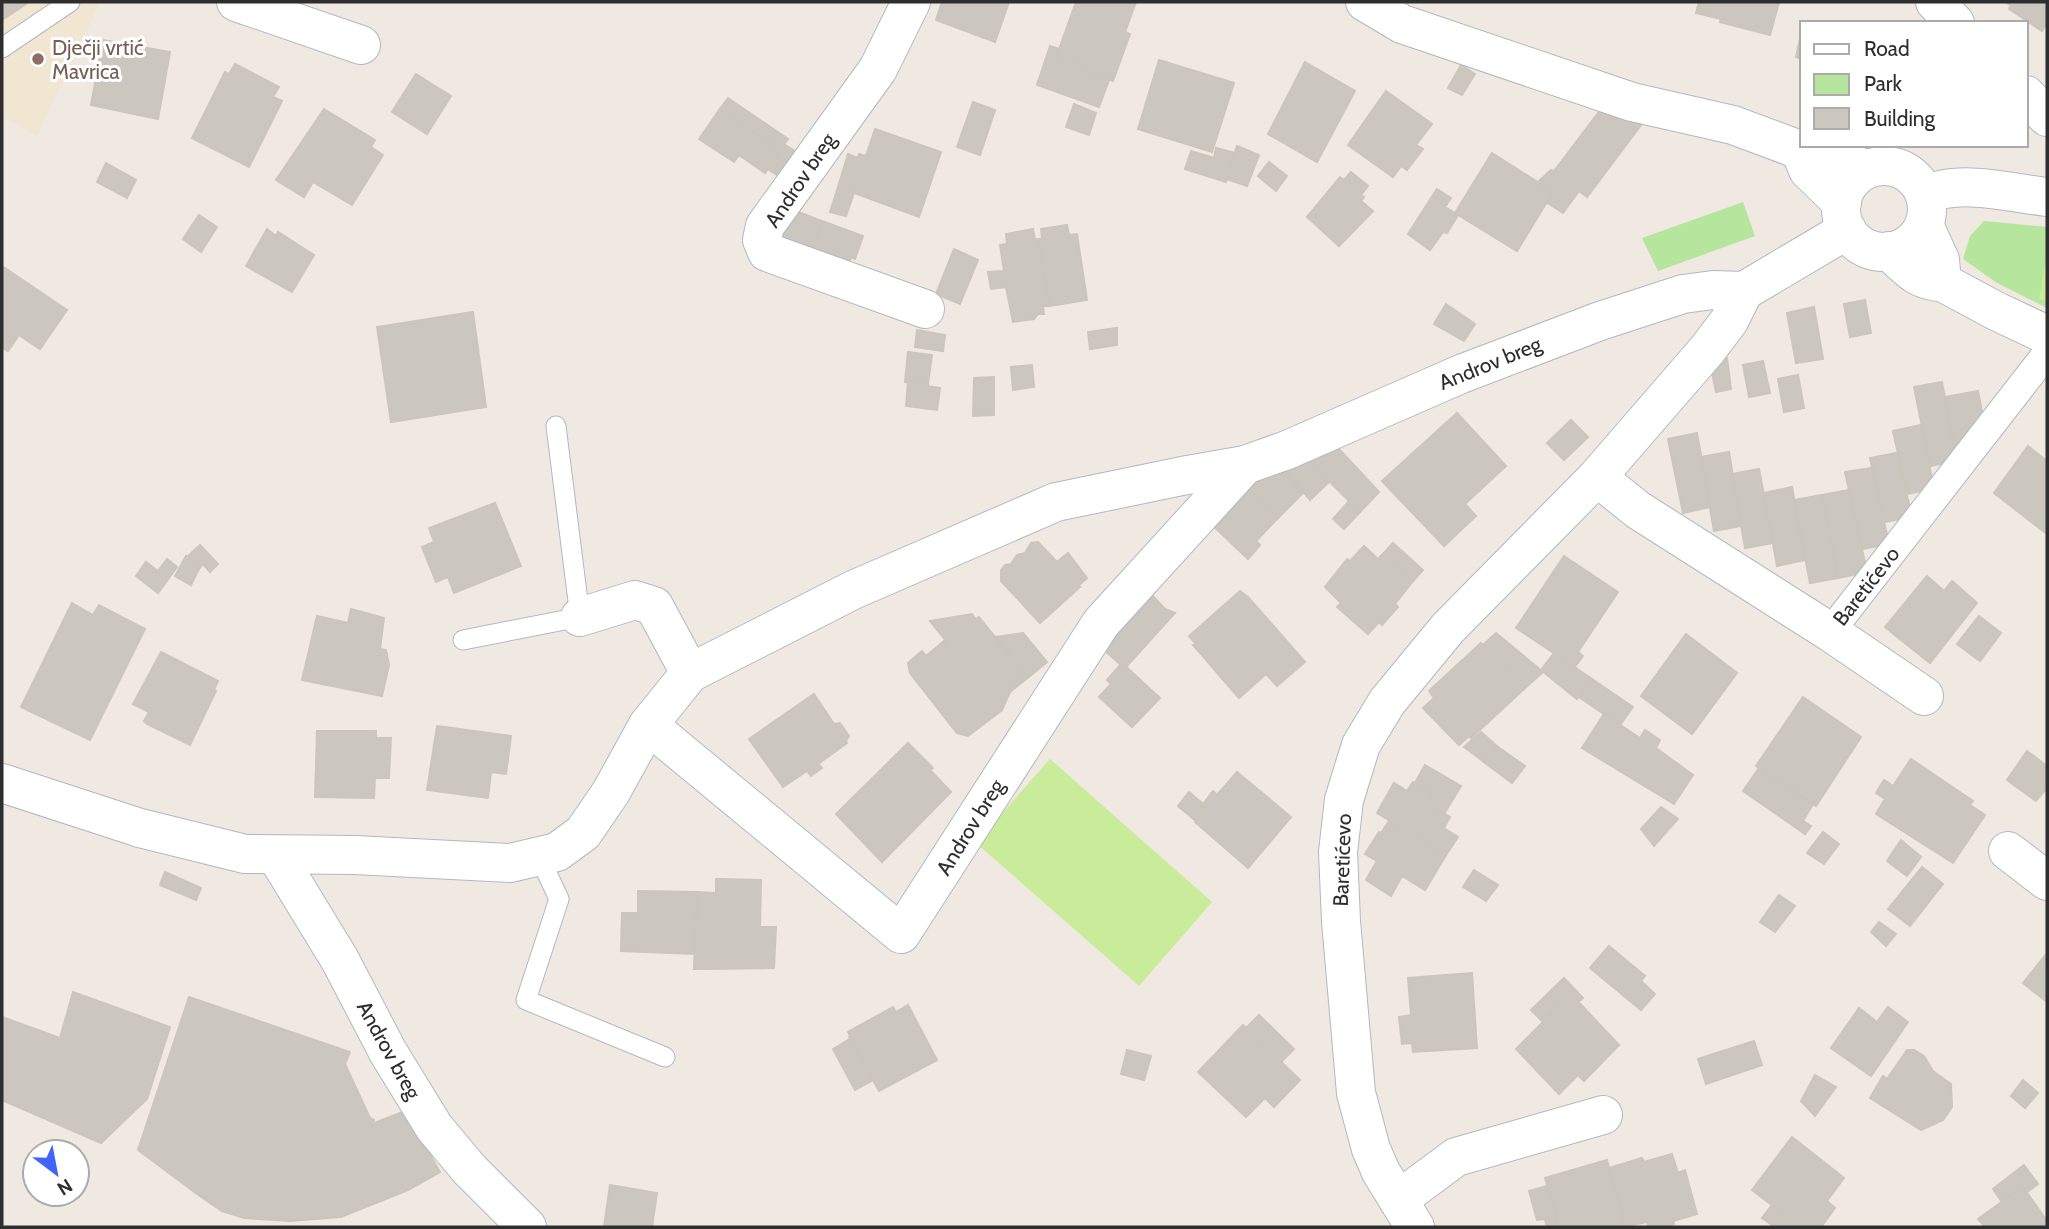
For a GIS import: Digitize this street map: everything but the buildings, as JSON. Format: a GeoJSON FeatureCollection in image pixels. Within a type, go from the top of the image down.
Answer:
{"type":"FeatureCollection","features":[{"type":"Feature","properties":{"kind":"street"},"geometry":{"type":"LineString","coordinates":[[236,2],[361,45]]}},
{"type":"Feature","properties":{"kind":"street","name":"Androv breg"},"geometry":{"type":"LineString","coordinates":[[911,2],[878,69],[765,226],[762,240],[767,252],[925,309]]}},
{"type":"Feature","properties":{"kind":"street"},"geometry":{"type":"LineString","coordinates":[[1365,2],[1402,24],[1632,102],[1733,125],[1800,150],[1818,149],[1841,156],[1864,170]]}},
{"type":"Feature","properties":{"kind":"street"},"geometry":{"type":"LineString","coordinates":[[1935,2],[1953,21]]}},
{"type":"Feature","properties":{"kind":"street"},"geometry":{"type":"LineString","coordinates":[[2028,97],[2047,117]]}},
{"type":"Feature","properties":{"kind":"street"},"geometry":{"type":"LineString","coordinates":[[1800,150],[1808,170],[1844,217],[1860,245],[1874,251],[1904,247],[1916,238],[1925,210],[1937,189],[1952,187],[2047,197]]}},
{"type":"Feature","properties":{"kind":"street"},"geometry":{"type":"LineString","coordinates":[[1844,217],[1844,192],[1852,179],[1864,170],[1878,166],[1894,166],[1907,172],[1918,182],[1940,260],[1942,282]]}},
{"type":"Feature","properties":{"kind":"street"},"geometry":{"type":"LineString","coordinates":[[1744,292],[1844,217]]}},
{"type":"Feature","properties":{"kind":"street"},"geometry":{"type":"LineString","coordinates":[[1889,251],[1911,273],[1928,282],[1942,282],[2047,335]]}},
{"type":"Feature","properties":{"kind":"street","name":"Androv breg"},"geometry":{"type":"LineString","coordinates":[[2,783],[140,828],[244,854],[355,855],[510,863],[557,852],[583,833],[611,792],[648,725],[690,673],[853,590],[1056,502],[1245,466],[1461,373],[1600,321],[1683,294],[1713,290],[1744,292]]}},
{"type":"Feature","properties":{"kind":"street","name":"Baretićevo"},"geometry":{"type":"LineString","coordinates":[[1603,1115],[1456,1157],[1406,1214],[1371,1149],[1356,1093],[1339,880],[1338,852],[1344,800],[1361,745],[1387,702],[1448,628],[1597,477],[1706,351],[1729,321],[1744,292]]}},
{"type":"Feature","properties":{"kind":"street","name":"Baretićevo"},"geometry":{"type":"LineString","coordinates":[[1597,477],[1638,510],[1830,632],[2047,353]]}},
{"type":"Feature","properties":{"kind":"street","name":"Androv breg"},"geometry":{"type":"LineString","coordinates":[[648,725],[901,934],[1101,623],[1245,466]]}},
{"type":"Feature","properties":{"kind":"street"},"geometry":{"type":"LineString","coordinates":[[580,617],[635,600],[654,606],[690,673]]}},
{"type":"Feature","properties":{"kind":"street"},"geometry":{"type":"LineString","coordinates":[[1830,632],[1924,696]]}},
{"type":"Feature","properties":{"kind":"street"},"geometry":{"type":"LineString","coordinates":[[2008,851],[2047,881]]}},
{"type":"Feature","properties":{"kind":"street","name":"Androv breg"},"geometry":{"type":"LineString","coordinates":[[276,855],[340,960],[388,1052],[434,1127],[469,1169],[527,1227]]}},
{"type":"Feature","properties":{"kind":"lane"},"geometry":{"type":"LineString","coordinates":[[2,48],[70,2]]}},
{"type":"Feature","properties":{"kind":"lane"},"geometry":{"type":"LineString","coordinates":[[463,640],[580,617],[556,426]]}},
{"type":"Feature","properties":{"kind":"lane"},"geometry":{"type":"LineString","coordinates":[[539,856],[559,899],[526,1000],[665,1057]]}},
{"type":"Feature","properties":{"kind":"shaded area","name":"Dječji vrtić Mavrica"},"geometry":{"type":"Polygon","coordinates":[[[2,2],[100,2],[37,136],[2,116],[2,2]]]}},
{"type":"Feature","properties":{"kind":"green space"},"geometry":{"type":"Polygon","coordinates":[[[1743,202],[1755,236],[1658,271],[1642,238],[1743,202]]]}},
{"type":"Feature","properties":{"kind":"green space"},"geometry":{"type":"Polygon","coordinates":[[[1984,221],[2047,227],[2047,308],[1997,283],[1963,259],[1970,236],[1984,221]]]}},
{"type":"Feature","properties":{"kind":"green space"},"geometry":{"type":"Polygon","coordinates":[[[2047,253],[2047,301],[2039,299],[2047,253]]]}},
{"type":"Feature","properties":{"kind":"green space"},"geometry":{"type":"Polygon","coordinates":[[[1050,759],[1212,902],[1139,986],[976,843],[1050,759]]]}},
{"type":"Feature","properties":{"kind":"place","name":"Dječji vrtić Mavrica"},"geometry":{"type":"Point","coordinates":[38,59]}}]}
